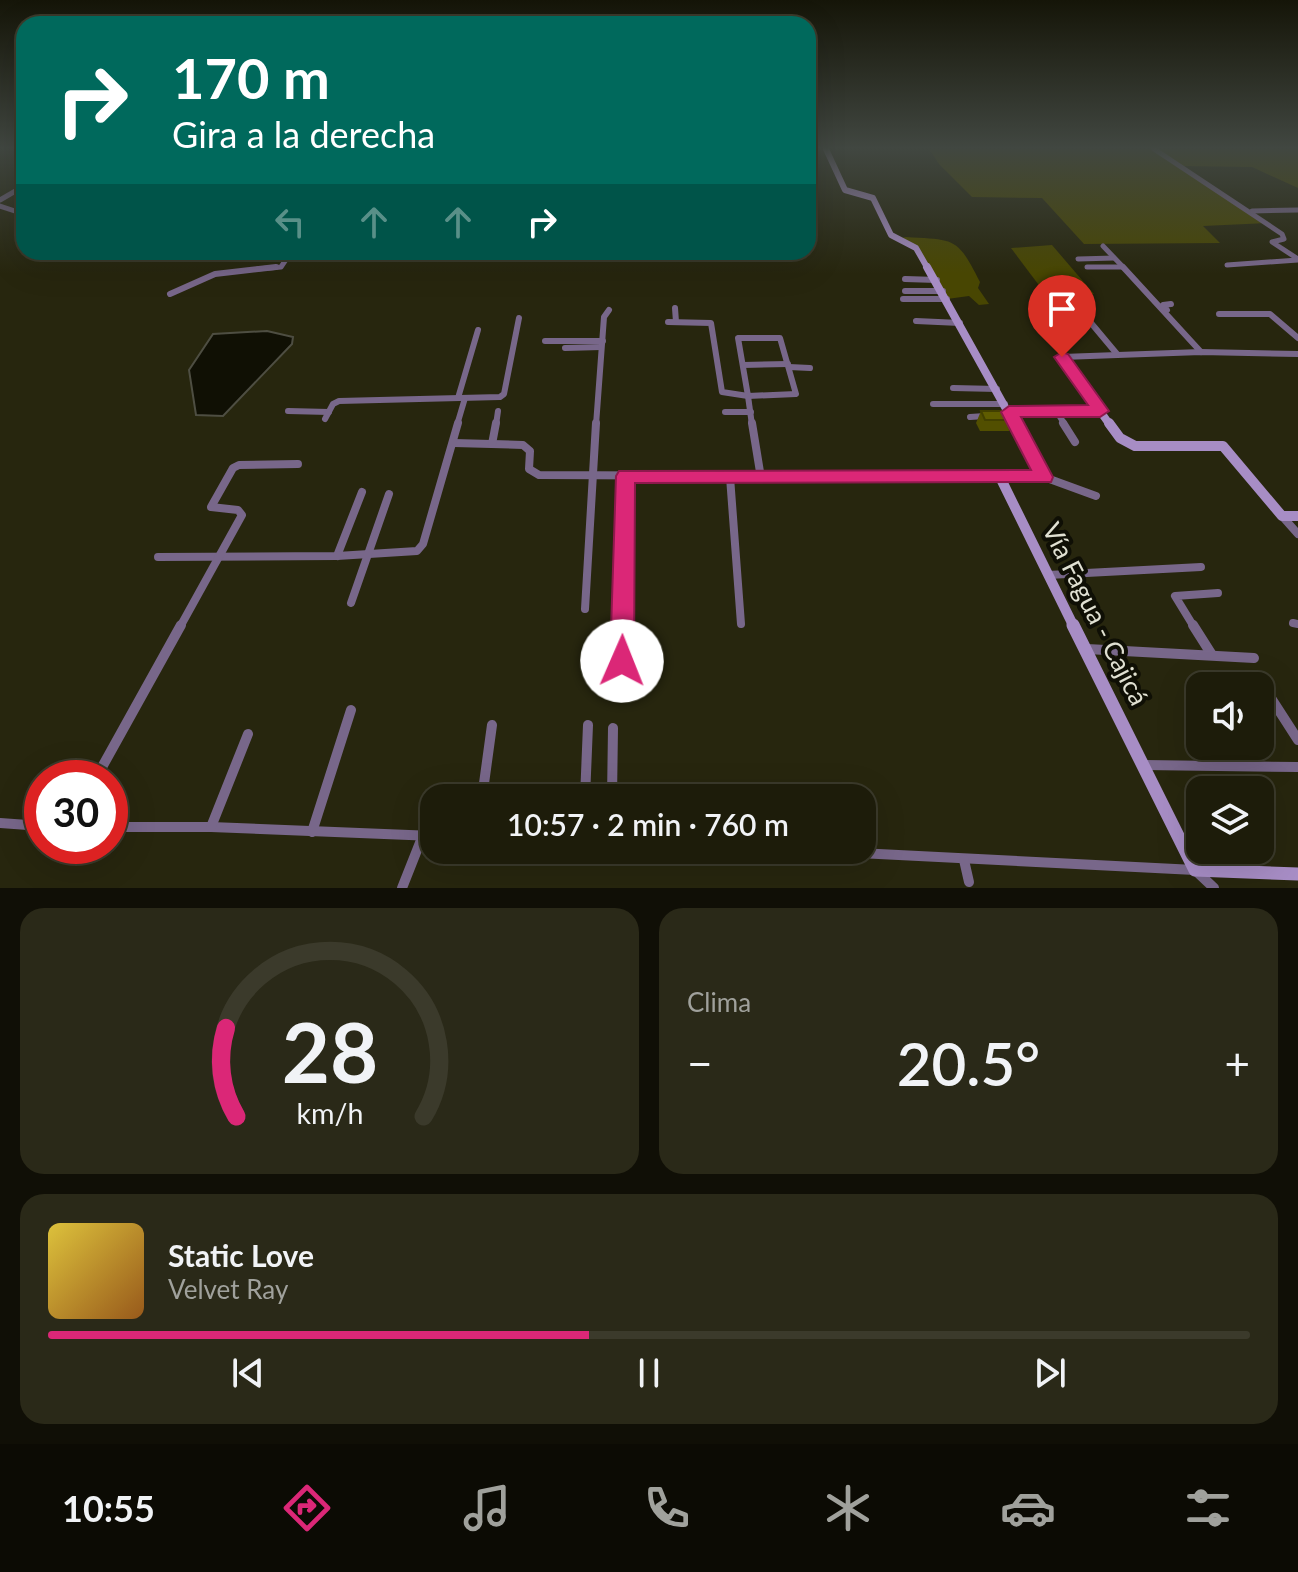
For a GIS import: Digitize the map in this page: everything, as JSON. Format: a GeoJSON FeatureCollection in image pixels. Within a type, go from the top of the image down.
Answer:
{"type":"FeatureCollection","features":[{"type":"Feature","properties":{"kind":"street"},"geometry":{"type":"LineString","coordinates":[[847,190],[873,198],[891,235],[916,248],[937,280],[1044,477]]}},
{"type":"Feature","properties":{"kind":"street"},"geometry":{"type":"LineString","coordinates":[[1220,190],[1284,236],[1272,242],[1298,260]]}},
{"type":"Feature","properties":{"kind":"street"},"geometry":{"type":"LineString","coordinates":[[1252,211],[1298,210]]}},
{"type":"Feature","properties":{"kind":"street"},"geometry":{"type":"LineString","coordinates":[[1103,246],[1204,352]]}},
{"type":"Feature","properties":{"kind":"street"},"geometry":{"type":"LineString","coordinates":[[1078,259],[1114,258]]}},
{"type":"Feature","properties":{"kind":"street"},"geometry":{"type":"LineString","coordinates":[[170,294],[215,274],[281,267],[286,260]]}},
{"type":"Feature","properties":{"kind":"street"},"geometry":{"type":"LineString","coordinates":[[1227,265],[1298,260]]}},
{"type":"Feature","properties":{"kind":"street"},"geometry":{"type":"LineString","coordinates":[[1087,267],[1122,267]]}},
{"type":"Feature","properties":{"kind":"street"},"geometry":{"type":"LineString","coordinates":[[905,279],[937,280]]}},
{"type":"Feature","properties":{"kind":"street"},"geometry":{"type":"LineString","coordinates":[[904,295],[945,295]]}},
{"type":"Feature","properties":{"kind":"street"},"geometry":{"type":"LineString","coordinates":[[1171,304],[1163,305],[1204,352]]}},
{"type":"Feature","properties":{"kind":"street"},"geometry":{"type":"LineString","coordinates":[[675,308],[672,322],[711,323],[722,392],[730,395],[749,395],[796,394],[780,338],[738,338],[749,395],[761,478]]}},
{"type":"Feature","properties":{"kind":"street"},"geometry":{"type":"LineString","coordinates":[[585,609],[604,317],[609,310]]}},
{"type":"Feature","properties":{"kind":"street"},"geometry":{"type":"LineString","coordinates":[[1219,314],[1270,314],[1298,338]]}},
{"type":"Feature","properties":{"kind":"street"},"geometry":{"type":"LineString","coordinates":[[1086,317],[1117,354]]}},
{"type":"Feature","properties":{"kind":"street"},"geometry":{"type":"LineString","coordinates":[[288,411],[327,415],[339,401],[494,399],[504,394],[519,318]]}},
{"type":"Feature","properties":{"kind":"street"},"geometry":{"type":"LineString","coordinates":[[916,321],[960,323]]}},
{"type":"Feature","properties":{"kind":"street"},"geometry":{"type":"LineString","coordinates":[[158,557],[337,556],[417,551],[423,544],[454,443],[478,330]]}},
{"type":"Feature","properties":{"kind":"street"},"geometry":{"type":"LineString","coordinates":[[545,341],[602,344]]}},
{"type":"Feature","properties":{"kind":"street"},"geometry":{"type":"LineString","coordinates":[[565,348],[602,344]]}},
{"type":"Feature","properties":{"kind":"street"},"geometry":{"type":"LineString","coordinates":[[1298,354],[1204,352],[1062,357],[1120,438],[1135,446],[1223,446],[1298,534]]}},
{"type":"Feature","properties":{"kind":"street"},"geometry":{"type":"LineString","coordinates":[[743,365],[810,368]]}},
{"type":"Feature","properties":{"kind":"street"},"geometry":{"type":"LineString","coordinates":[[953,388],[997,389]]}},
{"type":"Feature","properties":{"kind":"street"},"geometry":{"type":"LineString","coordinates":[[933,404],[1008,410],[1100,411]]}},
{"type":"Feature","properties":{"kind":"street"},"geometry":{"type":"LineString","coordinates":[[970,417],[1008,410]]}},
{"type":"Feature","properties":{"kind":"street"},"geometry":{"type":"LineString","coordinates":[[492,444],[498,411]]}},
{"type":"Feature","properties":{"kind":"street"},"geometry":{"type":"LineString","coordinates":[[725,412],[751,412]]}},
{"type":"Feature","properties":{"kind":"street"},"geometry":{"type":"LineString","coordinates":[[1057,412],[1075,442]]}},
{"type":"Feature","properties":{"kind":"street"},"geometry":{"type":"LineString","coordinates":[[454,443],[528,447],[529,469],[533,474],[761,478],[1044,477],[1096,496]]}},
{"type":"Feature","properties":{"kind":"street"},"geometry":{"type":"LineString","coordinates":[[106,760],[222,556],[242,512],[211,507],[233,468],[239,465],[298,464]]}},
{"type":"Feature","properties":{"kind":"street"},"geometry":{"type":"LineString","coordinates":[[622,661],[626,476]]}},
{"type":"Feature","properties":{"kind":"street"},"geometry":{"type":"LineString","coordinates":[[730,477],[741,624]]}},
{"type":"Feature","properties":{"kind":"street","name":"Vía Fagua - Cajicá"},"geometry":{"type":"LineString","coordinates":[[1000,477],[1195,870]]}},
{"type":"Feature","properties":{"kind":"street"},"geometry":{"type":"LineString","coordinates":[[337,556],[362,492]]}},
{"type":"Feature","properties":{"kind":"street"},"geometry":{"type":"LineString","coordinates":[[351,603],[389,494]]}},
{"type":"Feature","properties":{"kind":"street"},"geometry":{"type":"LineString","coordinates":[[1282,516],[1298,516]]}},
{"type":"Feature","properties":{"kind":"street"},"geometry":{"type":"LineString","coordinates":[[1048,575],[1201,567]]}},
{"type":"Feature","properties":{"kind":"street"},"geometry":{"type":"LineString","coordinates":[[1212,655],[1175,596],[1218,593]]}},
{"type":"Feature","properties":{"kind":"street"},"geometry":{"type":"LineString","coordinates":[[1087,649],[1254,658]]}},
{"type":"Feature","properties":{"kind":"street"},"geometry":{"type":"LineString","coordinates":[[1274,703],[1298,740]]}},
{"type":"Feature","properties":{"kind":"street"},"geometry":{"type":"LineString","coordinates":[[312,832],[351,710]]}},
{"type":"Feature","properties":{"kind":"street"},"geometry":{"type":"LineString","coordinates":[[484,784],[492,725]]}},
{"type":"Feature","properties":{"kind":"street"},"geometry":{"type":"LineString","coordinates":[[586,784],[588,725]]}},
{"type":"Feature","properties":{"kind":"street"},"geometry":{"type":"LineString","coordinates":[[612,784],[613,728]]}},
{"type":"Feature","properties":{"kind":"street"},"geometry":{"type":"LineString","coordinates":[[211,827],[248,734]]}},
{"type":"Feature","properties":{"kind":"street"},"geometry":{"type":"LineString","coordinates":[[1144,765],[1298,767]]}},
{"type":"Feature","properties":{"kind":"street"},"geometry":{"type":"LineString","coordinates":[[0,823],[24,825]]}},
{"type":"Feature","properties":{"kind":"street"},"geometry":{"type":"LineString","coordinates":[[128,827],[211,827],[420,836]]}},
{"type":"Feature","properties":{"kind":"street"},"geometry":{"type":"LineString","coordinates":[[402,888],[420,853]]}},
{"type":"Feature","properties":{"kind":"street"},"geometry":{"type":"LineString","coordinates":[[876,855],[1298,874]]}},
{"type":"Feature","properties":{"kind":"street"},"geometry":{"type":"LineString","coordinates":[[964,860],[969,882]]}},
{"type":"Feature","properties":{"kind":"street"},"geometry":{"type":"LineString","coordinates":[[1195,870],[1214,888]]}},
{"type":"Feature","properties":{"kind":"shaded area"},"geometry":{"type":"Polygon","coordinates":[[[965,190],[1217,190],[1268,223],[1203,226],[1220,243],[1084,244],[1042,198],[972,197],[965,190]]]}},
{"type":"Feature","properties":{"kind":"shaded area"},"geometry":{"type":"Polygon","coordinates":[[[906,237],[945,241],[960,249],[989,304],[979,305],[969,296],[947,299],[916,248],[896,239],[906,237]]]}},
{"type":"Feature","properties":{"kind":"shaded area"},"geometry":{"type":"Polygon","coordinates":[[[1052,245],[1094,294],[1047,296],[1011,248],[1052,245]]]}},
{"type":"Feature","properties":{"kind":"shaded area"},"geometry":{"type":"Polygon","coordinates":[[[267,331],[293,337],[292,344],[223,416],[196,415],[189,370],[213,334],[267,331]]]}},
{"type":"Feature","properties":{"kind":"building"},"geometry":{"type":"Polygon","coordinates":[[[981,411],[1011,411],[1015,420],[985,420],[981,411]]]}},
{"type":"Feature","properties":{"kind":"route"},"geometry":{"type":"LineString","coordinates":[[622,661],[626,476],[1044,477],[1009,412],[1100,411],[1062,357]]}}]}
